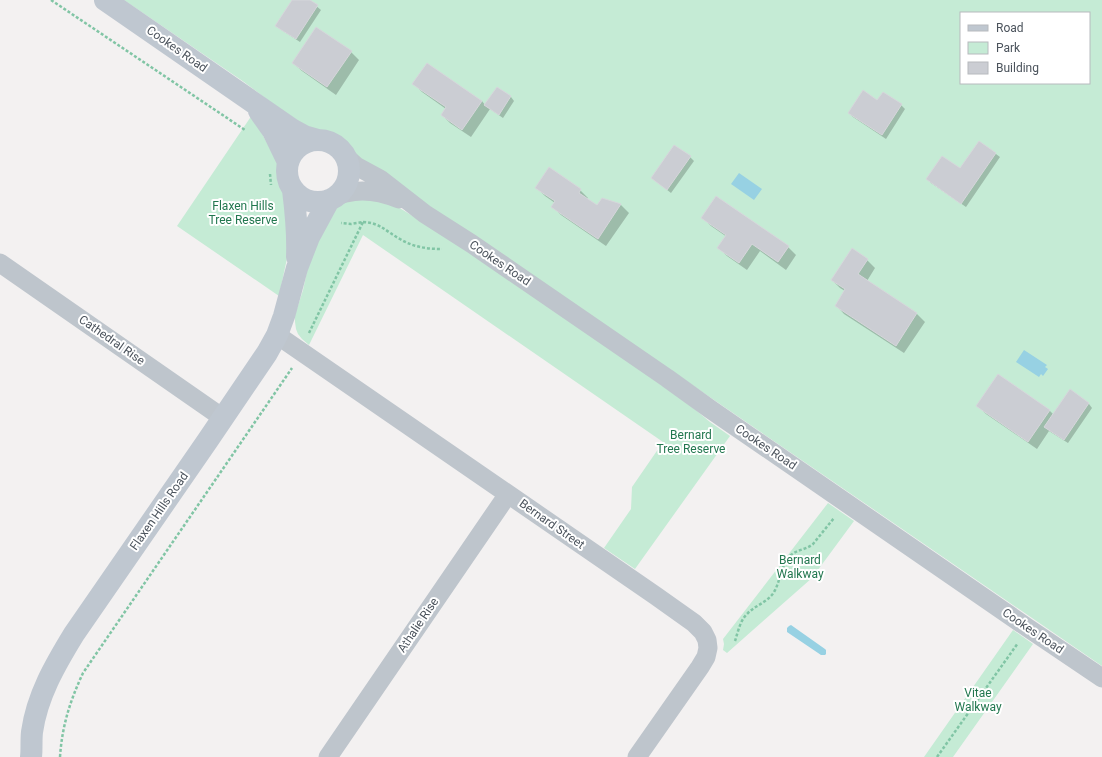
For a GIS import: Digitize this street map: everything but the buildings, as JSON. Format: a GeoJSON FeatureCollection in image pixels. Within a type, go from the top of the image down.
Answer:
{"type":"FeatureCollection","features":[{"type":"Feature","properties":{"kind":"street","name":"Cookes Road"},"geometry":{"type":"LineString","coordinates":[[105,0],[293,130],[304,136],[318,140]]}},
{"type":"Feature","properties":{"kind":"street","name":"Cookes Road"},"geometry":{"type":"LineString","coordinates":[[248,98],[273,131],[278,165]]}},
{"type":"Feature","properties":{"kind":"street"},"geometry":{"type":"LineString","coordinates":[[318,140],[329,142],[338,148],[345,156],[348,165],[346,185],[340,193],[330,199],[320,202],[310,201],[283,190],[288,182],[286,172],[278,165],[299,146],[308,141],[318,140]]}},
{"type":"Feature","properties":{"kind":"street","name":"Cookes Road"},"geometry":{"type":"LineString","coordinates":[[345,156],[356,166],[380,179],[410,203],[578,316],[710,409],[1102,678]]}},
{"type":"Feature","properties":{"kind":"street","name":"Flaxen Hills Road"},"geometry":{"type":"LineString","coordinates":[[283,190],[297,215],[297,268]]}},
{"type":"Feature","properties":{"kind":"street","name":"Cookes Road"},"geometry":{"type":"LineString","coordinates":[[330,199],[346,193],[362,191],[383,193],[410,203]]}},
{"type":"Feature","properties":{"kind":"street","name":"Flaxen Hills Road"},"geometry":{"type":"LineString","coordinates":[[31,757],[32,732],[38,705],[46,683],[60,656],[267,353],[277,335],[290,296],[297,268],[309,237],[330,199]]}},
{"type":"Feature","properties":{"kind":"street","name":"Cathedral Rise"},"geometry":{"type":"LineString","coordinates":[[0,263],[223,418]]}},
{"type":"Feature","properties":{"kind":"street","name":"Bernard Street"},"geometry":{"type":"LineString","coordinates":[[277,335],[694,623],[703,632],[707,640],[708,648],[706,656],[700,667],[637,757]]}},
{"type":"Feature","properties":{"kind":"street","name":"Athalie Rise"},"geometry":{"type":"LineString","coordinates":[[328,757],[508,494]]}},
{"type":"Feature","properties":{"kind":"path"},"geometry":{"type":"LineString","coordinates":[[51,0],[250,133]]}},
{"type":"Feature","properties":{"kind":"path"},"geometry":{"type":"LineString","coordinates":[[278,165],[283,190]]}},
{"type":"Feature","properties":{"kind":"path"},"geometry":{"type":"LineString","coordinates":[[60,757],[65,718],[83,673],[289,372],[301,352],[363,222],[351,224],[318,219]]}},
{"type":"Feature","properties":{"kind":"path"},"geometry":{"type":"LineString","coordinates":[[735,642],[744,618],[748,613],[766,601],[774,593],[784,565],[790,557],[796,551],[810,547],[837,514]]}},
{"type":"Feature","properties":{"kind":"path"},"geometry":{"type":"LineString","coordinates":[[937,757],[1028,628]]}},
{"type":"Feature","properties":{"kind":"green space"},"geometry":{"type":"Polygon","coordinates":[[[124,0],[1102,0],[1102,666],[593,317],[354,156],[342,140],[326,133],[315,132],[273,104],[244,82],[124,0]]]}},
{"type":"Feature","properties":{"kind":"green space","name":"Flaxen Hills Tree Reserve"},"geometry":{"type":"Polygon","coordinates":[[[252,115],[279,165],[283,187],[289,249],[279,296],[177,226],[252,115]]]}},
{"type":"Feature","properties":{"kind":"green space","name":"Bernard Tree Reserve"},"geometry":{"type":"Polygon","coordinates":[[[357,196],[392,204],[459,245],[685,401],[710,422],[730,436],[635,569],[604,548],[631,509],[632,487],[663,442],[363,235],[309,345],[298,334],[295,315],[303,290],[311,253],[331,209],[357,196]]]}},
{"type":"Feature","properties":{"kind":"green space","name":"Bernard Walkway"},"geometry":{"type":"Polygon","coordinates":[[[828,503],[854,521],[812,578],[727,653],[723,650],[723,639],[828,503]]]}},
{"type":"Feature","properties":{"kind":"green space","name":"Vitae Walkway"},"geometry":{"type":"Polygon","coordinates":[[[1013,630],[1033,644],[953,757],[924,757],[1013,630]]]}},
{"type":"Feature","properties":{"kind":"water"},"geometry":{"type":"Polygon","coordinates":[[[739,173],[762,189],[754,200],[731,184],[739,173]]]}},
{"type":"Feature","properties":{"kind":"water"},"geometry":{"type":"Polygon","coordinates":[[[1024,350],[1047,365],[1045,367],[1048,369],[1043,376],[1041,374],[1039,377],[1016,362],[1024,350]]]}},
{"type":"Feature","properties":{"kind":"water"},"geometry":{"type":"Polygon","coordinates":[[[791,625],[825,649],[826,654],[821,655],[787,632],[787,628],[791,625]]]}}]}
